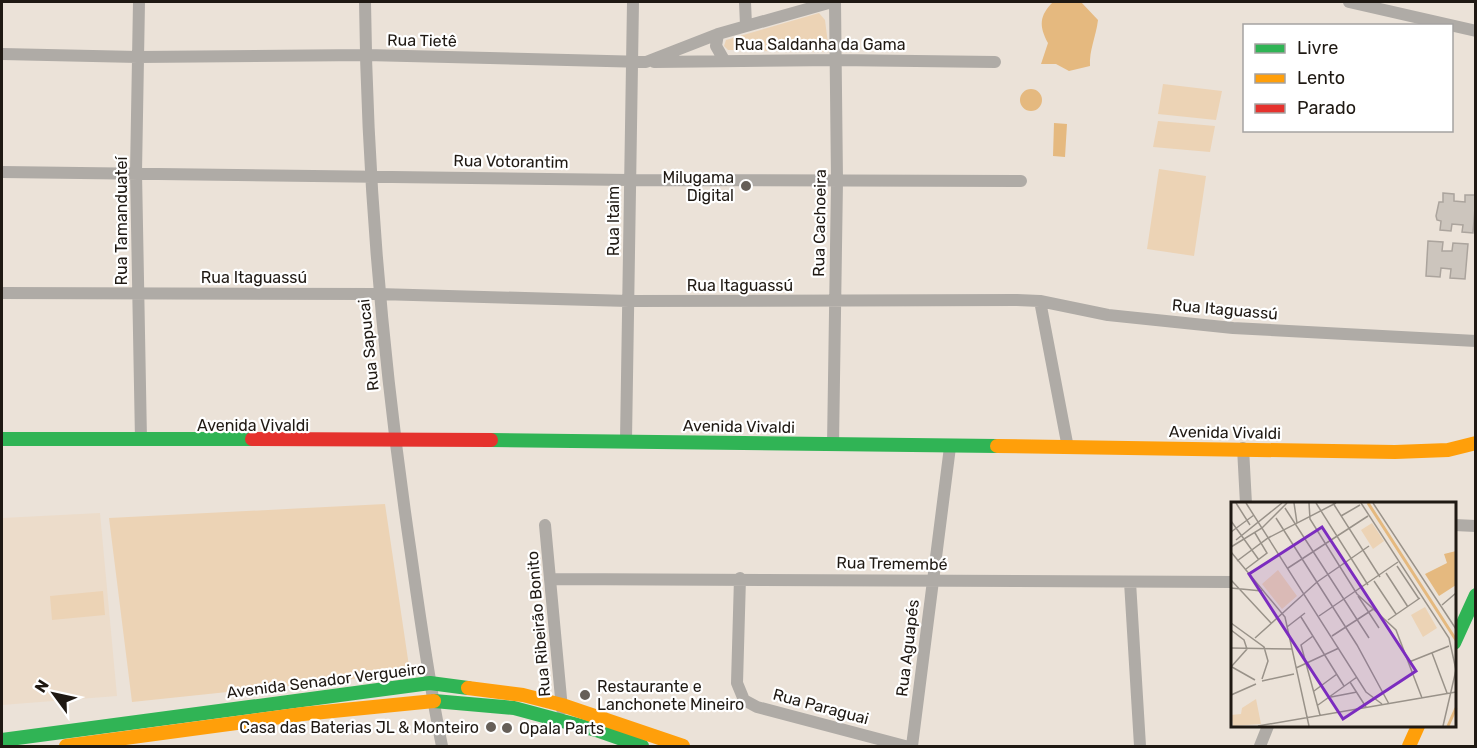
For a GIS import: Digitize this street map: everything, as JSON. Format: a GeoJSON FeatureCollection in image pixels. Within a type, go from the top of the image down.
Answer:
{"type":"FeatureCollection","features":[{"type":"Feature","properties":{"kind":"street","name":"Rua Tamanduateí"},"geometry":{"type":"LineString","coordinates":[[139,2],[136,172],[141,441]]}},
{"type":"Feature","properties":{"kind":"street","name":"Rua Sapucai"},"geometry":{"type":"LineString","coordinates":[[365,2],[378,294],[394,442],[430,683],[442,747]]}},
{"type":"Feature","properties":{"kind":"street","name":"Rua Itaim"},"geometry":{"type":"LineString","coordinates":[[627,440],[633,2]]}},
{"type":"Feature","properties":{"kind":"street"},"geometry":{"type":"LineString","coordinates":[[745,2],[746,25]]}},
{"type":"Feature","properties":{"kind":"street","name":"Rua Tietê"},"geometry":{"type":"LineString","coordinates":[[2,54],[138,57],[366,55],[646,62],[746,25],[834,2]]}},
{"type":"Feature","properties":{"kind":"street","name":"Rua Cachoeira"},"geometry":{"type":"LineString","coordinates":[[833,445],[837,181],[837,60],[834,2]]}},
{"type":"Feature","properties":{"kind":"street"},"geometry":{"type":"LineString","coordinates":[[1349,2],[1378,4],[1451,24]]}},
{"type":"Feature","properties":{"kind":"street"},"geometry":{"type":"LineString","coordinates":[[1453,25],[1476,31]]}},
{"type":"Feature","properties":{"kind":"street"},"geometry":{"type":"LineString","coordinates":[[718,34],[716,46],[724,60]]}},
{"type":"Feature","properties":{"kind":"street","name":"Rua Saldanha da Gama"},"geometry":{"type":"LineString","coordinates":[[646,62],[837,60],[995,62]]}},
{"type":"Feature","properties":{"kind":"street","name":"Rua Votorantim"},"geometry":{"type":"LineString","coordinates":[[2,172],[630,180],[1021,181]]}},
{"type":"Feature","properties":{"kind":"street","name":"Rua Itaguassú"},"geometry":{"type":"LineString","coordinates":[[2,293],[378,294],[629,301],[1040,301],[1108,315],[1233,328],[1476,341]]}},
{"type":"Feature","properties":{"kind":"street"},"geometry":{"type":"LineString","coordinates":[[1040,301],[1068,448]]}},
{"type":"Feature","properties":{"kind":"street","name":"Avenida Vivaldi"},"geometry":{"type":"LineString","coordinates":[[2,439],[394,442],[627,440],[950,447],[1243,448],[1395,452],[1448,450],[1476,443]]}},
{"type":"Feature","properties":{"kind":"street","name":"Rua Aguapés"},"geometry":{"type":"LineString","coordinates":[[912,747],[950,447]]}},
{"type":"Feature","properties":{"kind":"street"},"geometry":{"type":"LineString","coordinates":[[1243,448],[1246,502]]}},
{"type":"Feature","properties":{"kind":"street","name":"Rua Ribeirão Bonito"},"geometry":{"type":"LineString","coordinates":[[545,525],[552,579],[562,705],[561,720]]}},
{"type":"Feature","properties":{"kind":"street"},"geometry":{"type":"LineString","coordinates":[[1456,525],[1476,526]]}},
{"type":"Feature","properties":{"kind":"street","name":"Rua Tremembé"},"geometry":{"type":"LineString","coordinates":[[552,579],[740,578],[1231,582]]}},
{"type":"Feature","properties":{"kind":"street","name":"Rua Paraguai"},"geometry":{"type":"LineString","coordinates":[[740,578],[737,683],[744,700],[757,707],[905,747]]}},
{"type":"Feature","properties":{"kind":"street"},"geometry":{"type":"LineString","coordinates":[[1130,582],[1140,747]]}},
{"type":"Feature","properties":{"kind":"street"},"geometry":{"type":"LineString","coordinates":[[1456,641],[1476,595]]}},
{"type":"Feature","properties":{"kind":"street","name":"Avenida Senador Vergueiro"},"geometry":{"type":"LineString","coordinates":[[2,740],[430,683],[481,688],[562,705],[683,747]]}},
{"type":"Feature","properties":{"kind":"street","name":"Avenida Senador Vergueiro"},"geometry":{"type":"LineString","coordinates":[[66,747],[136,742],[180,730],[303,714],[433,701],[514,708],[561,720],[642,747]]}},
{"type":"Feature","properties":{"kind":"street"},"geometry":{"type":"LineString","coordinates":[[1258,727],[1260,746]]}},
{"type":"Feature","properties":{"kind":"street"},"geometry":{"type":"LineString","coordinates":[[1260,746],[1268,727]]}},
{"type":"Feature","properties":{"kind":"street"},"geometry":{"type":"LineString","coordinates":[[1409,747],[1418,727]]}},
{"type":"Feature","properties":{"kind":"street"},"geometry":{"type":"LineString","coordinates":[[164,747],[180,730]]}},
{"type":"Feature","properties":{"kind":"shaded area"},"geometry":{"type":"Polygon","coordinates":[[[1053,2],[1081,2],[1098,20],[1090,66],[1069,71],[1056,64],[1041,64],[1048,43],[1042,21],[1045,12],[1053,2]]]}},
{"type":"Feature","properties":{"kind":"shaded area"},"geometry":{"type":"Polygon","coordinates":[[[819,13],[825,20],[829,52],[728,50],[724,46],[726,40],[819,13]]]}},
{"type":"Feature","properties":{"kind":"shaded area"},"geometry":{"type":"Polygon","coordinates":[[[1163,84],[1222,91],[1216,120],[1158,114],[1163,84]]]}},
{"type":"Feature","properties":{"kind":"shaded area"},"geometry":{"type":"Polygon","coordinates":[[[1031,89],[1041,96],[1042,100],[1035,110],[1031,111],[1021,104],[1020,100],[1027,90],[1031,89]]]}},
{"type":"Feature","properties":{"kind":"shaded area"},"geometry":{"type":"Polygon","coordinates":[[[1158,121],[1215,126],[1210,152],[1153,147],[1158,121]]]}},
{"type":"Feature","properties":{"kind":"shaded area"},"geometry":{"type":"Polygon","coordinates":[[[1054,123],[1067,124],[1065,157],[1053,156],[1054,123]]]}},
{"type":"Feature","properties":{"kind":"shaded area"},"geometry":{"type":"Polygon","coordinates":[[[1159,169],[1206,176],[1194,256],[1147,249],[1159,169]]]}},
{"type":"Feature","properties":{"kind":"shaded area"},"geometry":{"type":"Polygon","coordinates":[[[385,504],[410,673],[132,702],[109,518],[385,504]]]}},
{"type":"Feature","properties":{"kind":"shaded area"},"geometry":{"type":"Polygon","coordinates":[[[100,513],[117,696],[2,705],[2,518],[100,513]]]}},
{"type":"Feature","properties":{"kind":"shaded area"},"geometry":{"type":"Polygon","coordinates":[[[103,591],[105,615],[52,620],[50,596],[103,591]]]}},
{"type":"Feature","properties":{"kind":"building"},"geometry":{"type":"Polygon","coordinates":[[[1443,193],[1454,194],[1454,201],[1465,202],[1465,195],[1476,195],[1473,233],[1462,232],[1463,225],[1452,224],[1451,231],[1440,230],[1441,221],[1437,220],[1436,216],[1439,202],[1443,202],[1443,193]]]}},
{"type":"Feature","properties":{"kind":"building"},"geometry":{"type":"Polygon","coordinates":[[[1428,241],[1443,242],[1442,251],[1452,251],[1453,243],[1468,244],[1465,279],[1450,278],[1451,269],[1441,268],[1440,277],[1426,276],[1428,241]]]}},
{"type":"Feature","properties":{"kind":"traffic: fast"},"geometry":{"type":"LineString","coordinates":[[2,439],[252,439]]}},
{"type":"Feature","properties":{"kind":"traffic: fast"},"geometry":{"type":"LineString","coordinates":[[491,440],[997,446]]}},
{"type":"Feature","properties":{"kind":"traffic: fast"},"geometry":{"type":"LineString","coordinates":[[1456,639],[1476,595]]}},
{"type":"Feature","properties":{"kind":"traffic: fast"},"geometry":{"type":"LineString","coordinates":[[2,740],[430,683],[468,688]]}},
{"type":"Feature","properties":{"kind":"traffic: fast"},"geometry":{"type":"LineString","coordinates":[[434,701],[514,708],[596,730],[642,746]]}},
{"type":"Feature","properties":{"kind":"traffic: slow"},"geometry":{"type":"LineString","coordinates":[[997,446],[1395,452],[1448,450],[1476,443]]}},
{"type":"Feature","properties":{"kind":"traffic: slow"},"geometry":{"type":"LineString","coordinates":[[468,688],[523,695],[562,705],[683,746]]}},
{"type":"Feature","properties":{"kind":"traffic: slow"},"geometry":{"type":"LineString","coordinates":[[66,746],[303,714],[434,701]]}},
{"type":"Feature","properties":{"kind":"traffic: slow"},"geometry":{"type":"LineString","coordinates":[[1409,746],[1418,727]]}},
{"type":"Feature","properties":{"kind":"traffic: jam"},"geometry":{"type":"LineString","coordinates":[[252,439],[491,440]]}},
{"type":"Feature","properties":{"kind":"place","name":"Milugama Digital"},"geometry":{"type":"Point","coordinates":[746,186]}},
{"type":"Feature","properties":{"kind":"place","name":"Restaurante e Lanchonete Mineiro"},"geometry":{"type":"Point","coordinates":[585,695]}},
{"type":"Feature","properties":{"kind":"place","name":"Casa das Baterias JL & Monteiro"},"geometry":{"type":"Point","coordinates":[491,727]}},
{"type":"Feature","properties":{"kind":"place","name":"Opala Parts"},"geometry":{"type":"Point","coordinates":[507,728]}}]}
